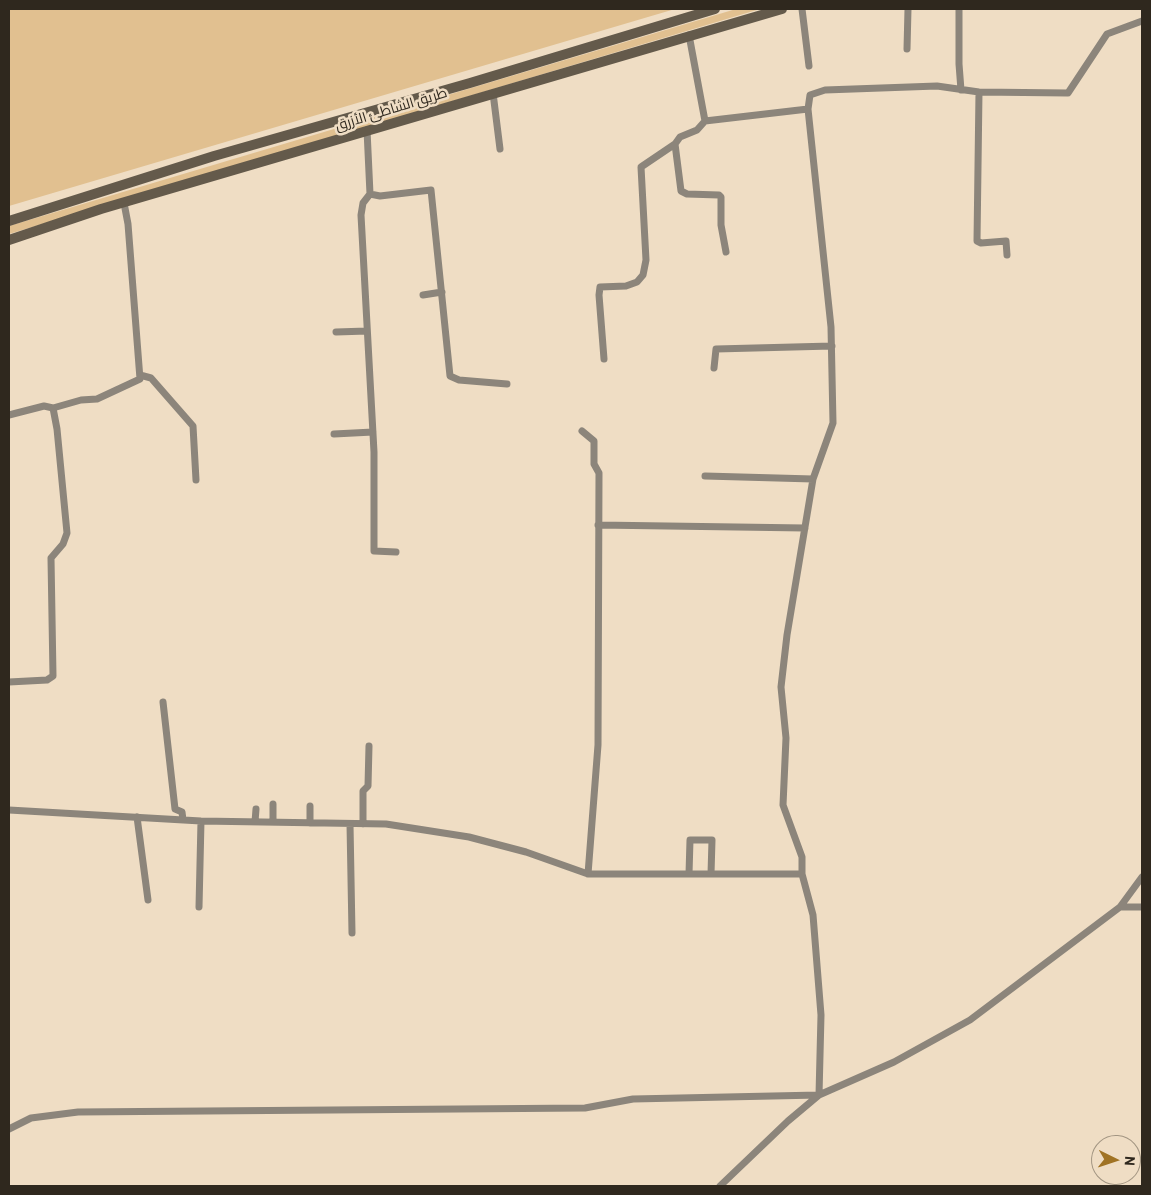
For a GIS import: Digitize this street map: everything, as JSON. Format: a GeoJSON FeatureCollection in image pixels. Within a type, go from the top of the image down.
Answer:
{"type":"FeatureCollection","features":[{"type":"Feature","properties":{"kind":"main road","name":"طريق الشاطئ الأزرق"},"geometry":{"type":"LineString","coordinates":[[9,221],[214,156],[470,83],[715,9]]}},
{"type":"Feature","properties":{"kind":"main road","name":"طريق الشاطئ الأزرق"},"geometry":{"type":"LineString","coordinates":[[9,240],[124,203],[367,130],[782,9]]}},
{"type":"Feature","properties":{"kind":"street"},"geometry":{"type":"LineString","coordinates":[[802,9],[809,66]]}},
{"type":"Feature","properties":{"kind":"street"},"geometry":{"type":"LineString","coordinates":[[907,50],[908,9]]}},
{"type":"Feature","properties":{"kind":"street"},"geometry":{"type":"LineString","coordinates":[[959,9],[961,90]]}},
{"type":"Feature","properties":{"kind":"street"},"geometry":{"type":"LineString","coordinates":[[819,1095],[821,1015],[813,915],[802,874],[802,857],[783,805],[786,738],[781,686],[813,479],[834,423],[832,346],[808,109],[810,95],[825,90],[937,86],[979,92],[1068,93],[1107,34],[1142,21]]}},
{"type":"Feature","properties":{"kind":"street"},"geometry":{"type":"LineString","coordinates":[[689,35],[705,121]]}},
{"type":"Feature","properties":{"kind":"street"},"geometry":{"type":"LineString","coordinates":[[979,92],[977,241],[981,243],[1006,241],[1007,255]]}},
{"type":"Feature","properties":{"kind":"street"},"geometry":{"type":"LineString","coordinates":[[493,93],[500,149]]}},
{"type":"Feature","properties":{"kind":"street"},"geometry":{"type":"LineString","coordinates":[[604,359],[600,287],[626,286],[637,282],[643,275],[646,260],[641,167],[675,144],[680,137],[697,130],[705,121],[808,109]]}},
{"type":"Feature","properties":{"kind":"street"},"geometry":{"type":"LineString","coordinates":[[367,130],[370,194],[364,203],[362,214],[373,432],[374,551],[396,552]]}},
{"type":"Feature","properties":{"kind":"street"},"geometry":{"type":"LineString","coordinates":[[675,144],[681,192],[687,194],[719,195],[721,197],[721,225],[726,252]]}},
{"type":"Feature","properties":{"kind":"street"},"geometry":{"type":"LineString","coordinates":[[370,194],[380,196],[431,190],[450,376],[460,380],[507,384]]}},
{"type":"Feature","properties":{"kind":"street"},"geometry":{"type":"LineString","coordinates":[[9,415],[44,406],[53,408],[81,400],[97,399],[140,379],[128,224],[124,203]]}},
{"type":"Feature","properties":{"kind":"street"},"geometry":{"type":"LineString","coordinates":[[423,295],[442,292]]}},
{"type":"Feature","properties":{"kind":"street"},"geometry":{"type":"LineString","coordinates":[[336,332],[367,331]]}},
{"type":"Feature","properties":{"kind":"street"},"geometry":{"type":"LineString","coordinates":[[714,368],[716,349],[832,346]]}},
{"type":"Feature","properties":{"kind":"street"},"geometry":{"type":"LineString","coordinates":[[140,375],[151,378],[193,426],[196,480]]}},
{"type":"Feature","properties":{"kind":"street"},"geometry":{"type":"LineString","coordinates":[[9,682],[47,680],[54,673],[51,558],[63,544],[67,533],[53,408]]}},
{"type":"Feature","properties":{"kind":"street"},"geometry":{"type":"LineString","coordinates":[[582,431],[594,441],[594,464],[599,474],[598,745],[588,874]]}},
{"type":"Feature","properties":{"kind":"street"},"geometry":{"type":"LineString","coordinates":[[334,434],[373,432]]}},
{"type":"Feature","properties":{"kind":"street"},"geometry":{"type":"LineString","coordinates":[[705,476],[813,479]]}},
{"type":"Feature","properties":{"kind":"street"},"geometry":{"type":"LineString","coordinates":[[598,526],[805,528]]}},
{"type":"Feature","properties":{"kind":"street"},"geometry":{"type":"LineString","coordinates":[[163,702],[175,809],[182,812],[183,820]]}},
{"type":"Feature","properties":{"kind":"street"},"geometry":{"type":"LineString","coordinates":[[363,824],[363,791],[368,786],[369,746]]}},
{"type":"Feature","properties":{"kind":"street"},"geometry":{"type":"LineString","coordinates":[[273,804],[273,822]]}},
{"type":"Feature","properties":{"kind":"street"},"geometry":{"type":"LineString","coordinates":[[310,806],[310,823]]}},
{"type":"Feature","properties":{"kind":"street"},"geometry":{"type":"LineString","coordinates":[[255,822],[256,809]]}},
{"type":"Feature","properties":{"kind":"street"},"geometry":{"type":"LineString","coordinates":[[9,810],[201,821],[386,824],[469,837],[526,852],[588,874],[802,874]]}},
{"type":"Feature","properties":{"kind":"street"},"geometry":{"type":"LineString","coordinates":[[137,817],[148,900]]}},
{"type":"Feature","properties":{"kind":"street"},"geometry":{"type":"LineString","coordinates":[[199,907],[201,821]]}},
{"type":"Feature","properties":{"kind":"street"},"geometry":{"type":"LineString","coordinates":[[350,824],[352,933]]}},
{"type":"Feature","properties":{"kind":"street"},"geometry":{"type":"LineString","coordinates":[[689,874],[690,840],[712,840],[711,874]]}},
{"type":"Feature","properties":{"kind":"street"},"geometry":{"type":"LineString","coordinates":[[720,1186],[788,1120],[819,1095],[894,1062],[970,1020],[1120,907],[1142,876]]}},
{"type":"Feature","properties":{"kind":"street"},"geometry":{"type":"LineString","coordinates":[[1120,907],[1142,907]]}},
{"type":"Feature","properties":{"kind":"street"},"geometry":{"type":"LineString","coordinates":[[9,1129],[31,1118],[78,1112],[584,1108],[633,1099],[819,1095]]}},
{"type":"Feature","properties":{"kind":"shaded area"},"geometry":{"type":"Polygon","coordinates":[[[9,9],[675,9],[9,206],[9,9]]]}},
{"type":"Feature","properties":{"kind":"shaded area"},"geometry":{"type":"Polygon","coordinates":[[[736,9],[760,9],[9,234],[9,226],[736,9]]]}}]}
